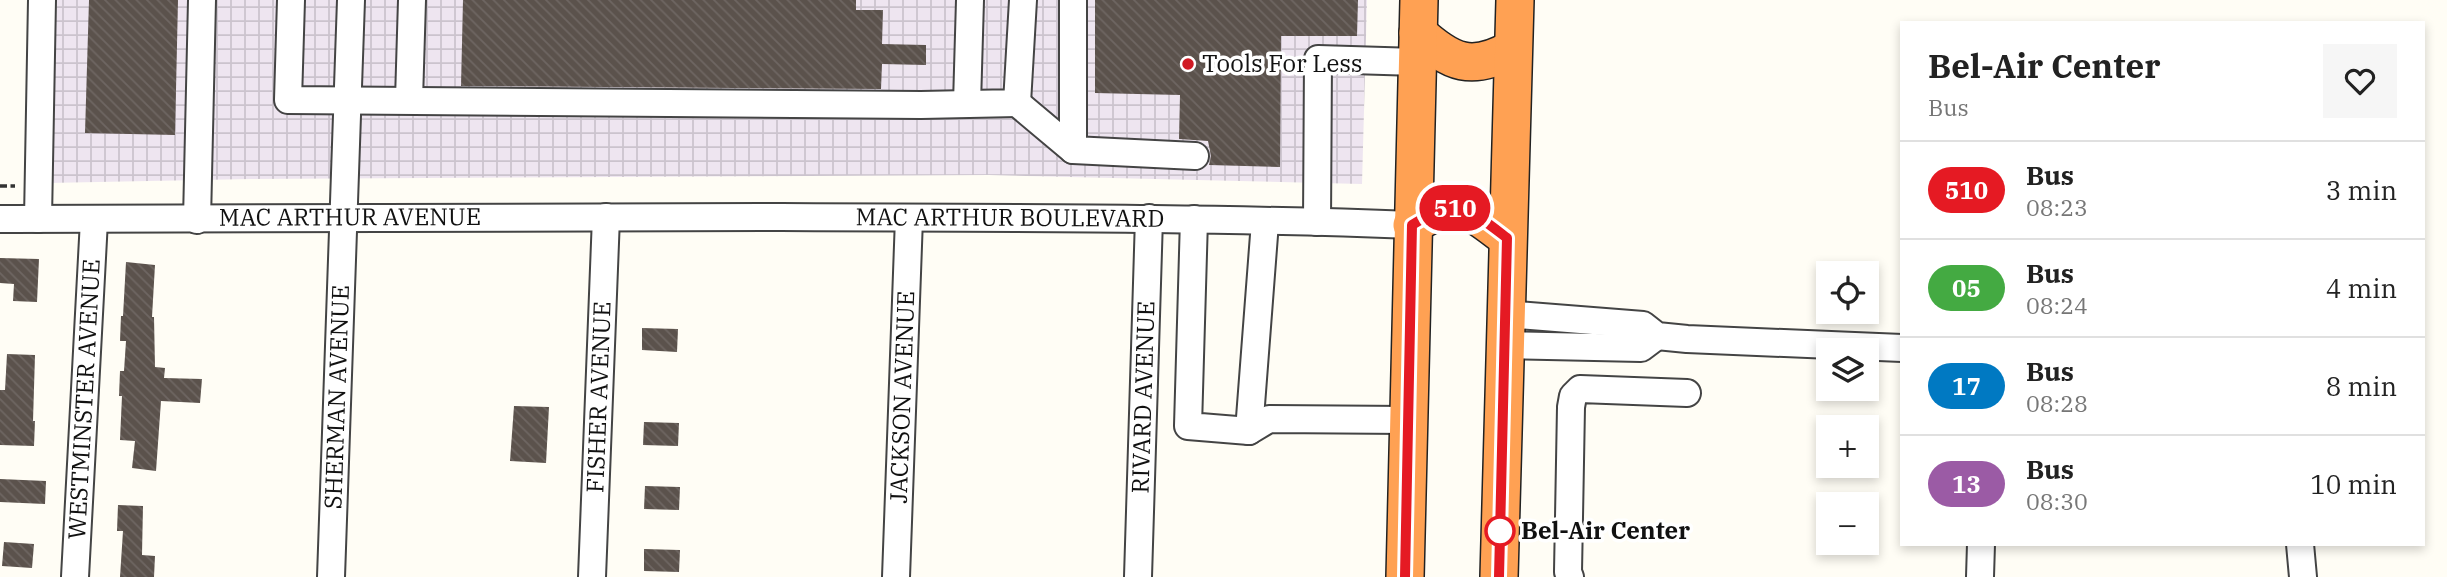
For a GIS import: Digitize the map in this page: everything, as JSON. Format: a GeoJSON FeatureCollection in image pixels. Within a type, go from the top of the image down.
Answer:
{"type":"FeatureCollection","features":[{"type":"Feature","properties":{"kind":"highway"},"geometry":{"type":"LineString","coordinates":[[1499,577],[1515,0]]}},
{"type":"Feature","properties":{"kind":"highway"},"geometry":{"type":"LineString","coordinates":[[1418,32],[1449,56],[1472,63],[1496,58],[1513,50]]}},
{"type":"Feature","properties":{"kind":"highway"},"geometry":{"type":"LineString","coordinates":[[1405,577],[1418,32]]}},
{"type":"Feature","properties":{"kind":"highway"},"geometry":{"type":"LineString","coordinates":[[1412,225],[1430,214],[1454,208],[1482,219],[1507,238]]}},
{"type":"Feature","properties":{"kind":"street"},"geometry":{"type":"LineString","coordinates":[[38,219],[42,0]]}},
{"type":"Feature","properties":{"kind":"street"},"geometry":{"type":"LineString","coordinates":[[197,220],[202,0]]}},
{"type":"Feature","properties":{"kind":"street"},"geometry":{"type":"LineString","coordinates":[[291,0],[288,100],[1017,103],[1073,150],[1195,156]]}},
{"type":"Feature","properties":{"kind":"street","name":"SHERMAN AVENUE"},"geometry":{"type":"LineString","coordinates":[[331,577],[351,0]]}},
{"type":"Feature","properties":{"kind":"street"},"geometry":{"type":"LineString","coordinates":[[409,100],[412,0]]}},
{"type":"Feature","properties":{"kind":"street"},"geometry":{"type":"LineString","coordinates":[[967,104],[970,0]]}},
{"type":"Feature","properties":{"kind":"street"},"geometry":{"type":"LineString","coordinates":[[1017,103],[1023,0]]}},
{"type":"Feature","properties":{"kind":"street"},"geometry":{"type":"LineString","coordinates":[[1073,0],[1073,150]]}},
{"type":"Feature","properties":{"kind":"street"},"geometry":{"type":"LineString","coordinates":[[1317,222],[1318,59],[1418,32]]}},
{"type":"Feature","properties":{"kind":"street","name":"MAC ARTHUR AVENUE"},"geometry":{"type":"LineString","coordinates":[[94,220],[343,216],[606,217]]}},
{"type":"Feature","properties":{"kind":"street","name":"MAC ARTHUR BOULEVARD"},"geometry":{"type":"LineString","coordinates":[[606,217],[1149,218],[1412,225]]}},
{"type":"Feature","properties":{"kind":"street","name":"FISHER AVENUE"},"geometry":{"type":"LineString","coordinates":[[592,577],[606,217]]}},
{"type":"Feature","properties":{"kind":"street","name":"JACKSON AVENUE"},"geometry":{"type":"LineString","coordinates":[[896,577],[909,218]]}},
{"type":"Feature","properties":{"kind":"street","name":"RIVARD AVENUE"},"geometry":{"type":"LineString","coordinates":[[1138,577],[1149,218]]}},
{"type":"Feature","properties":{"kind":"street"},"geometry":{"type":"LineString","coordinates":[[0,219],[94,220]]}},
{"type":"Feature","properties":{"kind":"street"},"geometry":{"type":"LineString","coordinates":[[1194,219],[1188,426],[1250,431],[1269,419],[1408,420]]}},
{"type":"Feature","properties":{"kind":"street","name":"WESTMINSTER AVENUE"},"geometry":{"type":"LineString","coordinates":[[75,577],[94,220]]}},
{"type":"Feature","properties":{"kind":"street"},"geometry":{"type":"LineString","coordinates":[[1250,431],[1265,222]]}},
{"type":"Feature","properties":{"kind":"street"},"geometry":{"type":"LineString","coordinates":[[1505,330],[1641,348],[1657,336],[1754,343],[1900,348]]}},
{"type":"Feature","properties":{"kind":"street"},"geometry":{"type":"LineString","coordinates":[[1570,577],[1573,396],[1580,389],[1687,393]]}},
{"type":"Feature","properties":{"kind":"street"},"geometry":{"type":"LineString","coordinates":[[1980,577],[1981,546]]}},
{"type":"Feature","properties":{"kind":"street"},"geometry":{"type":"LineString","coordinates":[[2300,546],[2303,577]]}},
{"type":"Feature","properties":{"kind":"shaded area"},"geometry":{"type":"Polygon","coordinates":[[[57,0],[1367,0],[1362,184],[989,175],[251,179],[47,183],[57,0]]]}},
{"type":"Feature","properties":{"kind":"building"},"geometry":{"type":"Polygon","coordinates":[[[89,0],[178,0],[175,135],[85,133],[89,0]]]}},
{"type":"Feature","properties":{"kind":"building"},"geometry":{"type":"Polygon","coordinates":[[[463,0],[856,0],[856,10],[883,10],[882,44],[926,45],[926,65],[882,64],[881,89],[461,86],[463,0]]]}},
{"type":"Feature","properties":{"kind":"building","name":"Tools For Less"},"geometry":{"type":"Polygon","coordinates":[[[1095,0],[1358,0],[1357,36],[1281,36],[1280,167],[1209,165],[1211,156],[1208,141],[1179,139],[1180,95],[1095,93],[1095,0]]]}},
{"type":"Feature","properties":{"kind":"building"},"geometry":{"type":"Polygon","coordinates":[[[0,258],[39,259],[37,302],[13,301],[14,284],[0,283],[0,258]]]}},
{"type":"Feature","properties":{"kind":"building"},"geometry":{"type":"Polygon","coordinates":[[[126,262],[155,265],[152,317],[155,367],[165,368],[164,378],[202,379],[200,403],[161,401],[156,471],[132,468],[135,441],[120,440],[120,371],[124,371],[126,341],[120,341],[126,262]]]}},
{"type":"Feature","properties":{"kind":"building"},"geometry":{"type":"Polygon","coordinates":[[[642,328],[678,329],[677,352],[642,350],[642,328]]]}},
{"type":"Feature","properties":{"kind":"building"},"geometry":{"type":"Polygon","coordinates":[[[7,354],[35,355],[34,446],[0,445],[0,390],[5,390],[7,354]]]}},
{"type":"Feature","properties":{"kind":"building"},"geometry":{"type":"Polygon","coordinates":[[[514,406],[549,407],[546,463],[510,461],[514,406]]]}},
{"type":"Feature","properties":{"kind":"building"},"geometry":{"type":"Polygon","coordinates":[[[644,422],[679,423],[678,446],[643,445],[644,422]]]}},
{"type":"Feature","properties":{"kind":"building"},"geometry":{"type":"Polygon","coordinates":[[[0,479],[46,481],[45,504],[0,502],[0,479]]]}},
{"type":"Feature","properties":{"kind":"building"},"geometry":{"type":"Polygon","coordinates":[[[645,486],[680,487],[679,510],[644,509],[645,486]]]}},
{"type":"Feature","properties":{"kind":"building"},"geometry":{"type":"Polygon","coordinates":[[[118,505],[143,506],[142,555],[155,556],[154,577],[120,577],[123,531],[117,531],[118,505]]]}},
{"type":"Feature","properties":{"kind":"building"},"geometry":{"type":"Polygon","coordinates":[[[4,542],[34,544],[32,568],[2,566],[4,542]]]}},
{"type":"Feature","properties":{"kind":"building"},"geometry":{"type":"Polygon","coordinates":[[[644,549],[680,550],[679,572],[644,571],[644,549]]]}},
{"type":"Feature","properties":{"kind":"bus line","name":"510"},"geometry":{"type":"LineString","coordinates":[[1405,577],[1412,225],[1442,209],[1454,208],[1482,219],[1507,238],[1499,577]]}},
{"type":"Feature","properties":{"kind":"place","name":"Tools For Less"},"geometry":{"type":"Point","coordinates":[1188,64]}},
{"type":"Feature","properties":{"kind":"place","name":"Bel-Air Center"},"geometry":{"type":"Point","coordinates":[1500,531]}}]}
